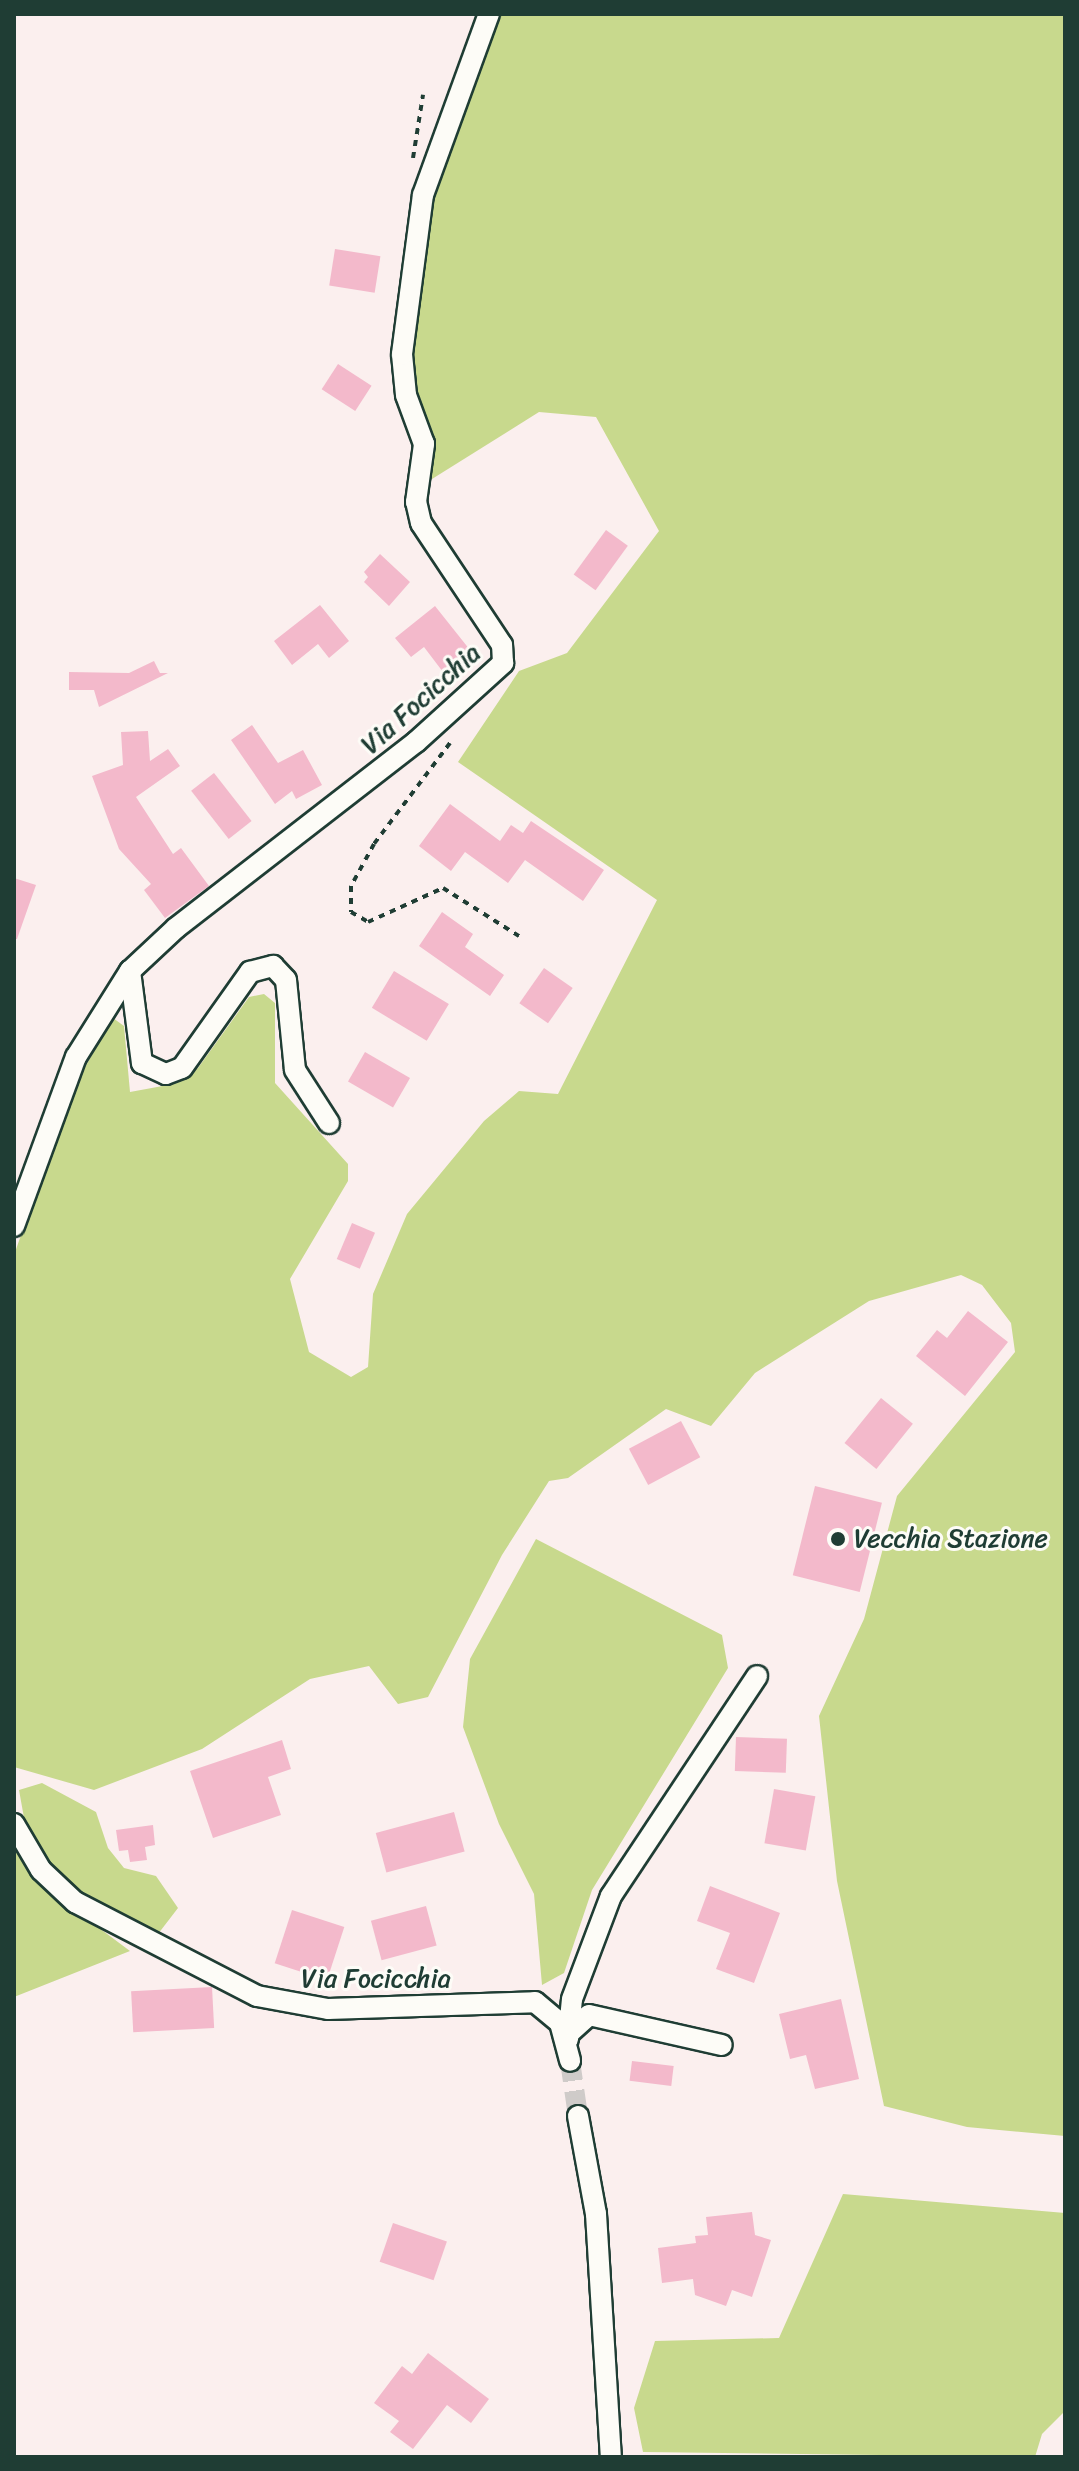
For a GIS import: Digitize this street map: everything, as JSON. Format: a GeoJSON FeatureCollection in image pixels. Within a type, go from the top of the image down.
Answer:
{"type":"FeatureCollection","features":[{"type":"Feature","properties":{"kind":"street","name":"Via Focicchia"},"geometry":{"type":"LineString","coordinates":[[14,1226],[76,1057],[130,971],[176,928],[426,734],[503,663],[502,645],[421,523],[416,502],[424,444],[406,395],[402,354],[423,195],[489,14]]}},
{"type":"Feature","properties":{"kind":"street"},"geometry":{"type":"LineString","coordinates":[[130,971],[142,1063],[166,1074],[182,1068],[250,972],[273,966],[286,980],[295,1070],[329,1123]]}},
{"type":"Feature","properties":{"kind":"street"},"geometry":{"type":"LineString","coordinates":[[568,2047],[572,1999],[611,1896],[757,1676]]}},
{"type":"Feature","properties":{"kind":"street","name":"Via Focicchia"},"geometry":{"type":"LineString","coordinates":[[14,1824],[41,1870],[75,1902],[257,1996],[328,2009],[535,2002],[555,2015],[568,2047]]}},
{"type":"Feature","properties":{"kind":"street"},"geometry":{"type":"LineString","coordinates":[[568,2047],[589,2015],[722,2045]]}},
{"type":"Feature","properties":{"kind":"street"},"geometry":{"type":"LineString","coordinates":[[578,2116],[596,2214],[611,2457]]}},
{"type":"Feature","properties":{"kind":"path"},"geometry":{"type":"LineString","coordinates":[[455,736],[374,844],[348,904],[359,920],[368,922],[443,888],[519,936]]}},
{"type":"Feature","properties":{"kind":"green space"},"geometry":{"type":"Polygon","coordinates":[[[496,14],[1065,14],[1065,2136],[967,2127],[884,2106],[837,1881],[819,1716],[864,1619],[897,1496],[1015,1352],[1011,1323],[982,1285],[961,1275],[869,1301],[755,1373],[711,1426],[666,1409],[568,1478],[549,1481],[502,1555],[428,1697],[398,1704],[369,1666],[310,1679],[202,1749],[94,1790],[14,1767],[14,1255],[73,1088],[113,1018],[124,1026],[130,1092],[168,1085],[198,1068],[249,997],[264,994],[275,1003],[275,1083],[348,1164],[348,1181],[290,1279],[309,1352],[351,1377],[368,1367],[373,1294],[407,1214],[484,1121],[519,1091],[558,1094],[657,900],[458,762],[519,671],[567,653],[659,531],[596,417],[539,412],[424,484],[409,382],[435,181],[496,14]]]}},
{"type":"Feature","properties":{"kind":"green space"},"geometry":{"type":"Polygon","coordinates":[[[536,1539],[722,1635],[728,1668],[592,1890],[564,1973],[542,1985],[534,1894],[499,1824],[463,1727],[470,1659],[536,1539]]]}},
{"type":"Feature","properties":{"kind":"green space"},"geometry":{"type":"Polygon","coordinates":[[[42,1783],[96,1812],[108,1848],[124,1868],[156,1876],[178,1908],[158,1934],[90,1903],[50,1863],[26,1829],[19,1790],[42,1783]]]}},
{"type":"Feature","properties":{"kind":"green space"},"geometry":{"type":"Polygon","coordinates":[[[14,1844],[40,1884],[130,1951],[14,1997],[14,1844]]]}},
{"type":"Feature","properties":{"kind":"green space"},"geometry":{"type":"Polygon","coordinates":[[[843,2194],[1065,2213],[1065,2411],[1042,2434],[1035,2457],[643,2452],[634,2408],[655,2341],[779,2338],[843,2194]]]}},
{"type":"Feature","properties":{"kind":"building"},"geometry":{"type":"Polygon","coordinates":[[[335,249],[380,256],[375,293],[329,286],[335,249]]]}},
{"type":"Feature","properties":{"kind":"building"},"geometry":{"type":"Polygon","coordinates":[[[338,364],[372,386],[355,411],[322,389],[338,364]]]}},
{"type":"Feature","properties":{"kind":"building"},"geometry":{"type":"Polygon","coordinates":[[[606,530],[628,546],[596,590],[574,574],[606,530]]]}},
{"type":"Feature","properties":{"kind":"building"},"geometry":{"type":"Polygon","coordinates":[[[380,554],[410,582],[389,606],[364,582],[368,577],[364,572],[380,554]]]}},
{"type":"Feature","properties":{"kind":"building"},"geometry":{"type":"Polygon","coordinates":[[[320,605],[349,641],[329,658],[318,644],[292,665],[274,641],[320,605]]]}},
{"type":"Feature","properties":{"kind":"building"},"geometry":{"type":"Polygon","coordinates":[[[435,606],[470,650],[443,672],[424,647],[411,657],[395,638],[435,606]]]}},
{"type":"Feature","properties":{"kind":"building"},"geometry":{"type":"Polygon","coordinates":[[[154,661],[160,673],[168,673],[99,707],[94,690],[69,690],[69,672],[129,673],[154,661]]]}},
{"type":"Feature","properties":{"kind":"building"},"geometry":{"type":"Polygon","coordinates":[[[252,725],[278,763],[303,750],[322,785],[296,799],[292,791],[275,804],[231,740],[252,725]]]}},
{"type":"Feature","properties":{"kind":"building"},"geometry":{"type":"Polygon","coordinates":[[[148,731],[150,761],[168,749],[180,766],[136,797],[173,854],[181,848],[209,886],[165,918],[144,890],[151,884],[119,849],[92,776],[123,765],[121,732],[148,731]]]}},
{"type":"Feature","properties":{"kind":"building"},"geometry":{"type":"Polygon","coordinates":[[[214,773],[252,821],[229,839],[191,791],[214,773]]]}},
{"type":"Feature","properties":{"kind":"building"},"geometry":{"type":"Polygon","coordinates":[[[450,804],[500,841],[511,825],[523,833],[531,821],[604,870],[583,901],[525,860],[508,883],[465,852],[451,871],[419,846],[450,804]]]}},
{"type":"Feature","properties":{"kind":"building"},"geometry":{"type":"Polygon","coordinates":[[[14,878],[36,885],[17,939],[14,939],[14,878]]]}},
{"type":"Feature","properties":{"kind":"building"},"geometry":{"type":"Polygon","coordinates":[[[442,912],[473,934],[465,947],[504,975],[490,996],[419,946],[442,912]]]}},
{"type":"Feature","properties":{"kind":"building"},"geometry":{"type":"Polygon","coordinates":[[[544,968],[573,988],[548,1023],[519,1003],[544,968]]]}},
{"type":"Feature","properties":{"kind":"building"},"geometry":{"type":"Polygon","coordinates":[[[394,971],[449,1004],[427,1041],[372,1008],[394,971]]]}},
{"type":"Feature","properties":{"kind":"building"},"geometry":{"type":"Polygon","coordinates":[[[365,1052],[410,1078],[393,1107],[348,1081],[365,1052]]]}},
{"type":"Feature","properties":{"kind":"building"},"geometry":{"type":"Polygon","coordinates":[[[352,1223],[375,1233],[360,1269],[337,1259],[352,1223]]]}},
{"type":"Feature","properties":{"kind":"building"},"geometry":{"type":"Polygon","coordinates":[[[968,1311],[1008,1342],[965,1396],[916,1356],[937,1330],[947,1338],[968,1311]]]}},
{"type":"Feature","properties":{"kind":"building"},"geometry":{"type":"Polygon","coordinates":[[[881,1398],[913,1424],[876,1469],[844,1443],[881,1398]]]}},
{"type":"Feature","properties":{"kind":"building"},"geometry":{"type":"Polygon","coordinates":[[[681,1421],[700,1457],[648,1485],[629,1449],[681,1421]]]}},
{"type":"Feature","properties":{"kind":"building","name":"Vecchia Stazione"},"geometry":{"type":"Polygon","coordinates":[[[815,1486],[882,1503],[860,1592],[793,1575],[815,1486]]]}},
{"type":"Feature","properties":{"kind":"building"},"geometry":{"type":"Polygon","coordinates":[[[736,1737],[787,1739],[786,1773],[735,1771],[736,1737]]]}},
{"type":"Feature","properties":{"kind":"building"},"geometry":{"type":"Polygon","coordinates":[[[282,1740],[291,1769],[268,1777],[281,1815],[213,1838],[190,1771],[282,1740]]]}},
{"type":"Feature","properties":{"kind":"building"},"geometry":{"type":"Polygon","coordinates":[[[774,1789],[815,1796],[806,1850],[764,1843],[774,1789]]]}},
{"type":"Feature","properties":{"kind":"building"},"geometry":{"type":"Polygon","coordinates":[[[454,1812],[465,1852],[386,1873],[376,1833],[454,1812]]]}},
{"type":"Feature","properties":{"kind":"building"},"geometry":{"type":"Polygon","coordinates":[[[153,1825],[155,1845],[145,1847],[147,1860],[130,1862],[128,1850],[119,1851],[116,1830],[153,1825]]]}},
{"type":"Feature","properties":{"kind":"building"},"geometry":{"type":"Polygon","coordinates":[[[710,1886],[780,1913],[754,1983],[716,1969],[730,1933],[697,1921],[710,1886]]]}},
{"type":"Feature","properties":{"kind":"building"},"geometry":{"type":"Polygon","coordinates":[[[426,1906],[437,1946],[382,1960],[371,1921],[426,1906]]]}},
{"type":"Feature","properties":{"kind":"building"},"geometry":{"type":"Polygon","coordinates":[[[292,1910],[344,1927],[327,1980],[275,1963],[292,1910]]]}},
{"type":"Feature","properties":{"kind":"building"},"geometry":{"type":"Polygon","coordinates":[[[212,1987],[214,2028],[133,2032],[131,1991],[212,1987]]]}},
{"type":"Feature","properties":{"kind":"building"},"geometry":{"type":"Polygon","coordinates":[[[841,1999],[859,2079],[815,2089],[806,2055],[790,2059],[779,2014],[841,1999]]]}},
{"type":"Feature","properties":{"kind":"building"},"geometry":{"type":"Polygon","coordinates":[[[632,2061],[674,2066],[671,2086],[630,2081],[632,2061]]]}},
{"type":"Feature","properties":{"kind":"building"},"geometry":{"type":"Polygon","coordinates":[[[752,2212],[755,2235],[771,2240],[752,2297],[732,2290],[726,2306],[695,2295],[693,2279],[662,2283],[658,2248],[696,2243],[695,2236],[708,2235],[706,2217],[752,2212]]]}},
{"type":"Feature","properties":{"kind":"building"},"geometry":{"type":"Polygon","coordinates":[[[393,2223],[447,2242],[434,2280],[380,2262],[393,2223]]]}},
{"type":"Feature","properties":{"kind":"building"},"geometry":{"type":"Polygon","coordinates":[[[428,2353],[489,2399],[471,2423],[447,2405],[413,2449],[390,2432],[399,2421],[374,2403],[402,2366],[412,2374],[428,2353]]]}},
{"type":"Feature","properties":{"kind":"tunnel"},"geometry":{"type":"LineString","coordinates":[[570,2061],[578,2116]]}},
{"type":"Feature","properties":{"kind":"place","name":"Vecchia Stazione"},"geometry":{"type":"Point","coordinates":[838,1539]}}]}
